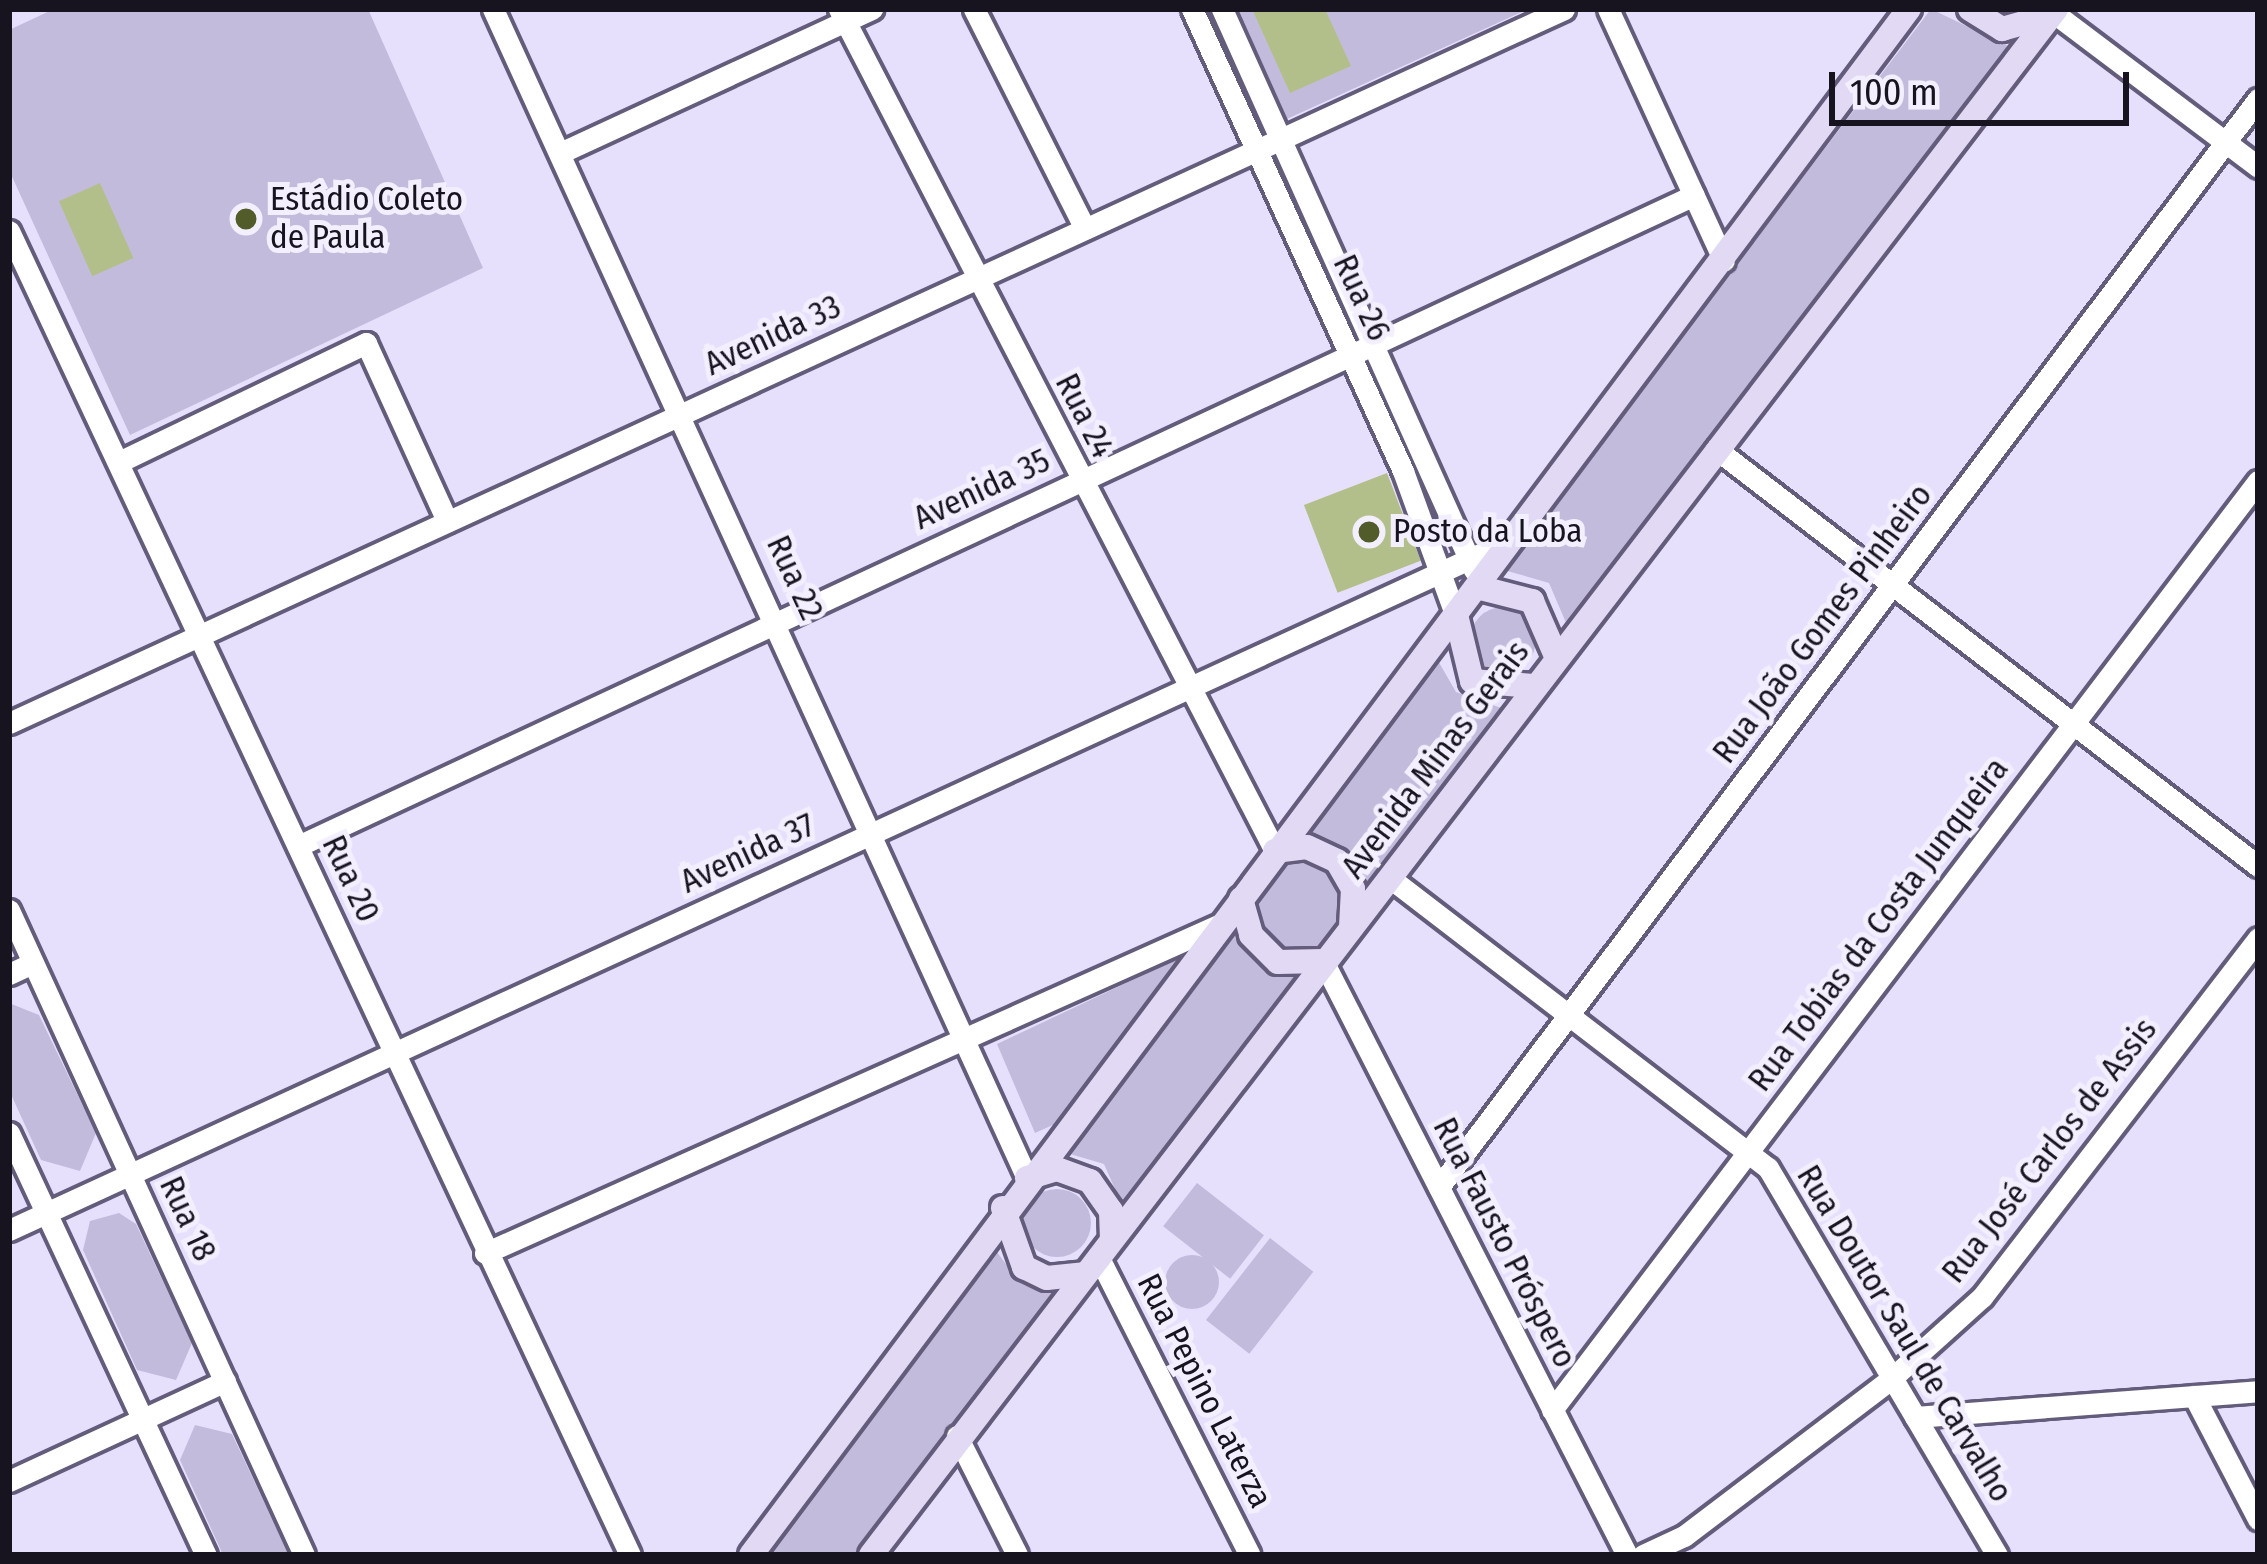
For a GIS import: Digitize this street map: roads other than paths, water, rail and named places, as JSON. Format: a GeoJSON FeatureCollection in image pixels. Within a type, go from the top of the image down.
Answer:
{"type":"FeatureCollection","features":[{"type":"Feature","properties":{"kind":"main road","name":"Avenida Minas Gerais"},"geometry":{"type":"LineString","coordinates":[[752,1555],[1003,1208],[1481,588],[1909,9]]}},
{"type":"Feature","properties":{"kind":"main road"},"geometry":{"type":"LineString","coordinates":[[1970,9],[2002,29],[2055,10]]}},
{"type":"Feature","properties":{"kind":"main road","name":"Avenida Minas Gerais"},"geometry":{"type":"LineString","coordinates":[[871,1555],[957,1436],[2055,10]]}},
{"type":"Feature","properties":{"kind":"main road"},"geometry":{"type":"LineString","coordinates":[[1481,588],[1532,602],[1556,656]]}},
{"type":"Feature","properties":{"kind":"main road"},"geometry":{"type":"LineString","coordinates":[[1457,619],[1472,681],[1533,686]]}},
{"type":"Feature","properties":{"kind":"main road"},"geometry":{"type":"LineString","coordinates":[[1275,851],[1307,847],[1336,861],[1353,889],[1351,924]]}},
{"type":"Feature","properties":{"kind":"main road"},"geometry":{"type":"LineString","coordinates":[[1240,899],[1251,935],[1277,962],[1323,961]]}},
{"type":"Feature","properties":{"kind":"main road"},"geometry":{"type":"LineString","coordinates":[[1003,1208],[1024,1267],[1046,1278],[1098,1256],[1111,1211],[1090,1181],[1057,1169],[1027,1178]]}},
{"type":"Feature","properties":{"kind":"street","name":"Rua 22"},"geometry":{"type":"LineString","coordinates":[[493,9],[874,832],[1027,1178]]}},
{"type":"Feature","properties":{"kind":"street"},"geometry":{"type":"LineString","coordinates":[[560,153],[842,15],[872,9]]}},
{"type":"Feature","properties":{"kind":"street"},"geometry":{"type":"LineString","coordinates":[[974,9],[1085,229]]}},
{"type":"Feature","properties":{"kind":"street","name":"Rua 26"},"geometry":{"type":"LineString","coordinates":[[1222,9],[1481,588]]}},
{"type":"Feature","properties":{"kind":"street","name":"Avenida 33"},"geometry":{"type":"LineString","coordinates":[[9,723],[1564,9]]}},
{"type":"Feature","properties":{"kind":"street"},"geometry":{"type":"LineString","coordinates":[[1608,9],[1724,261]]}},
{"type":"Feature","properties":{"kind":"street"},"geometry":{"type":"LineString","coordinates":[[2055,10],[2258,167]]}},
{"type":"Feature","properties":{"kind":"street","name":"Rua 26"},"geometry":{"type":"LineString","coordinates":[[1198,11],[1403,471],[1444,569],[1457,619]]}},
{"type":"Feature","properties":{"kind":"street","name":"Rua 24"},"geometry":{"type":"LineString","coordinates":[[842,15],[1186,689],[1275,851]]}},
{"type":"Feature","properties":{"kind":"street","name":"Rua João Gomes Pinheiro"},"geometry":{"type":"LineString","coordinates":[[1439,1187],[2258,99]]}},
{"type":"Feature","properties":{"kind":"street","name":"Avenida 35"},"geometry":{"type":"LineString","coordinates":[[298,846],[1694,195]]}},
{"type":"Feature","properties":{"kind":"street","name":"Rua 20"},"geometry":{"type":"LineString","coordinates":[[9,231],[121,461],[485,1252],[630,1555]]}},
{"type":"Feature","properties":{"kind":"street"},"geometry":{"type":"LineString","coordinates":[[121,461],[366,344],[447,521]]}},
{"type":"Feature","properties":{"kind":"street"},"geometry":{"type":"LineString","coordinates":[[1716,449],[2258,866]]}},
{"type":"Feature","properties":{"kind":"street"},"geometry":{"type":"LineString","coordinates":[[1403,471],[1425,460]]}},
{"type":"Feature","properties":{"kind":"street","name":"Rua Tobias da Costa Junqueira"},"geometry":{"type":"LineString","coordinates":[[1552,1410],[2258,481]]}},
{"type":"Feature","properties":{"kind":"street","name":"Avenida 37"},"geometry":{"type":"LineString","coordinates":[[9,1230],[1515,538]]}},
{"type":"Feature","properties":{"kind":"street"},"geometry":{"type":"LineString","coordinates":[[1390,878],[1748,1152]]}},
{"type":"Feature","properties":{"kind":"street","name":"Rua 18"},"geometry":{"type":"LineString","coordinates":[[9,910],[304,1555]]}},
{"type":"Feature","properties":{"kind":"street"},"geometry":{"type":"LineString","coordinates":[[485,1252],[1223,923]]}},
{"type":"Feature","properties":{"kind":"street","name":"Rua José Carlos de Assis"},"geometry":{"type":"LineString","coordinates":[[1642,1555],[1684,1536],[1892,1378],[1982,1297],[2258,938]]}},
{"type":"Feature","properties":{"kind":"street","name":"Rua Fausto Próspero"},"geometry":{"type":"LineString","coordinates":[[1323,961],[1627,1555]]}},
{"type":"Feature","properties":{"kind":"street"},"geometry":{"type":"LineString","coordinates":[[9,974],[33,962]]}},
{"type":"Feature","properties":{"kind":"street"},"geometry":{"type":"LineString","coordinates":[[9,1132],[206,1555]]}},
{"type":"Feature","properties":{"kind":"street","name":"Rua Doutor Saul de Carvalho"},"geometry":{"type":"LineString","coordinates":[[1748,1152],[1892,1378],[1996,1555]]}},
{"type":"Feature","properties":{"kind":"street","name":"Rua Pepino Laterza"},"geometry":{"type":"LineString","coordinates":[[1098,1256],[1250,1555]]}},
{"type":"Feature","properties":{"kind":"street"},"geometry":{"type":"LineString","coordinates":[[9,1481],[225,1381]]}},
{"type":"Feature","properties":{"kind":"street"},"geometry":{"type":"LineString","coordinates":[[1915,1417],[2258,1391]]}},
{"type":"Feature","properties":{"kind":"street"},"geometry":{"type":"LineString","coordinates":[[2194,1396],[2258,1519]]}},
{"type":"Feature","properties":{"kind":"street"},"geometry":{"type":"LineString","coordinates":[[957,1436],[1017,1555]]}},
{"type":"Feature","properties":{"kind":"place","name":"Estádio Coleto de Paula"},"geometry":{"type":"Point","coordinates":[246,219]}},
{"type":"Feature","properties":{"kind":"place","name":"Posto da Loba"},"geometry":{"type":"Point","coordinates":[1369,532]}}]}
